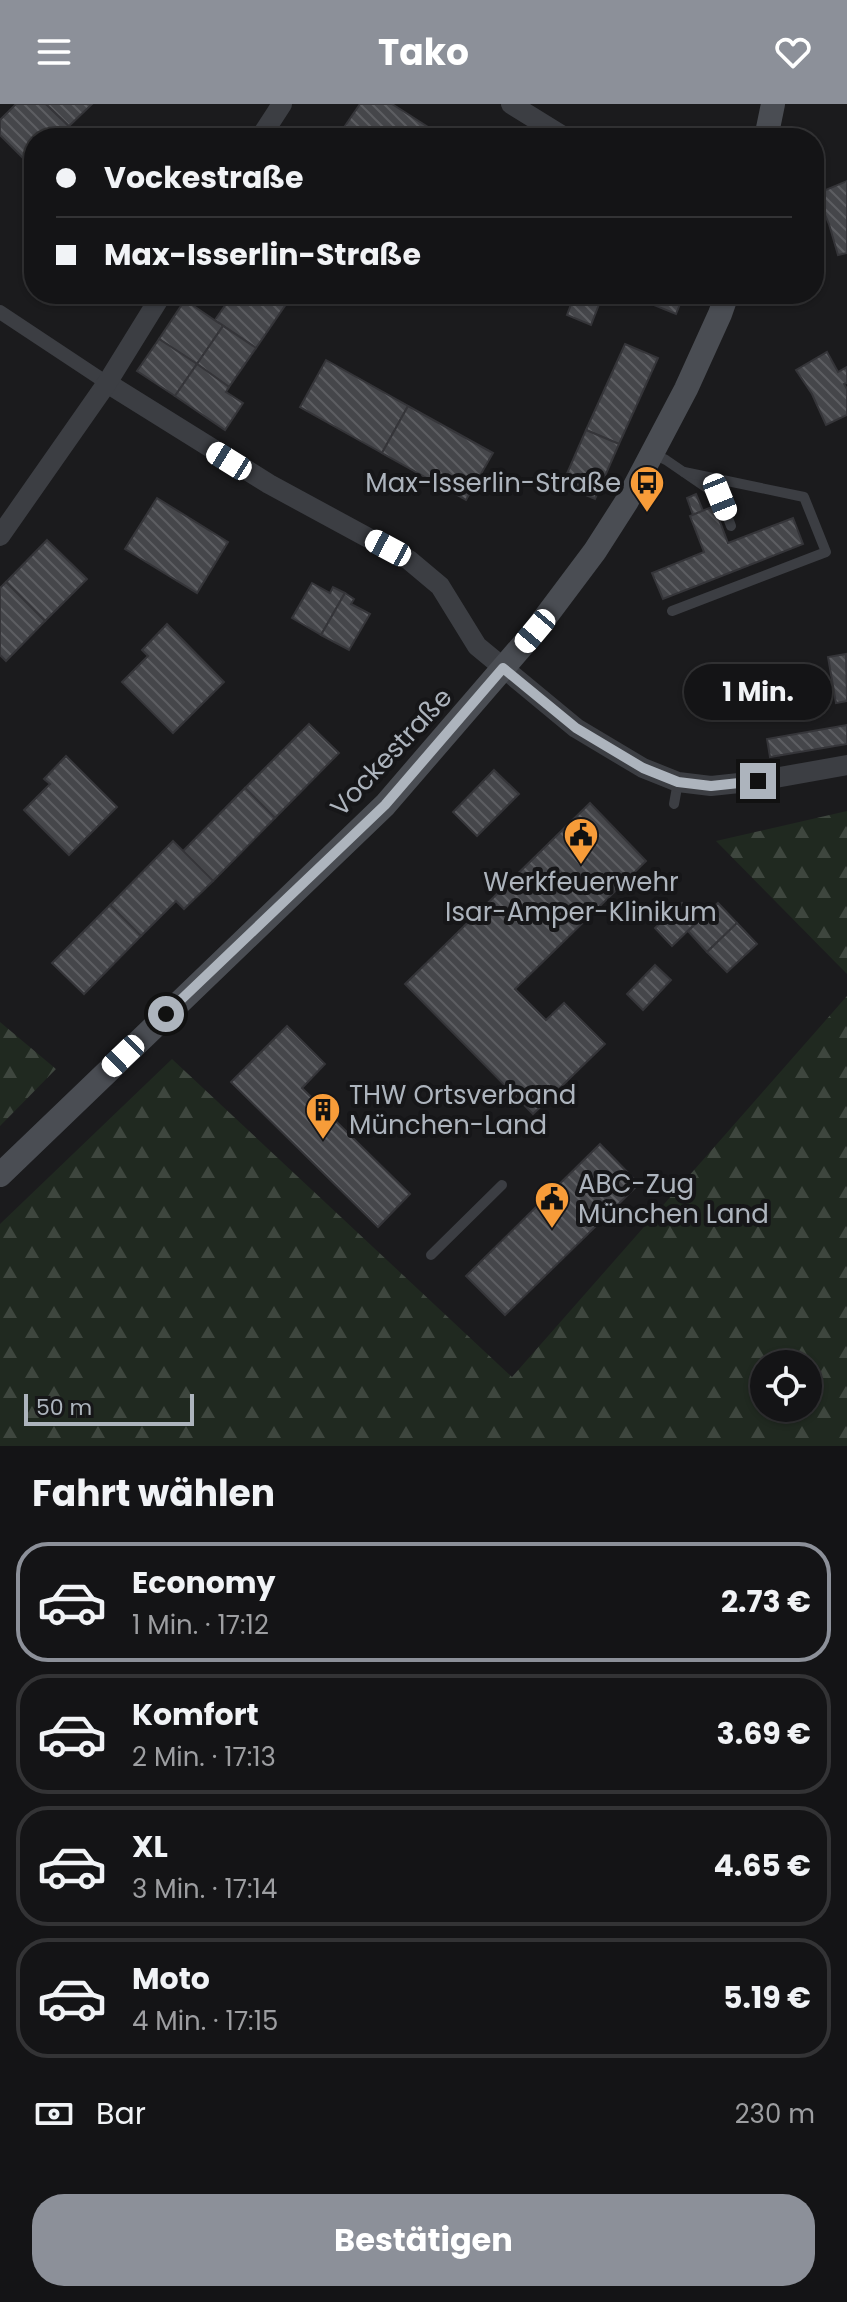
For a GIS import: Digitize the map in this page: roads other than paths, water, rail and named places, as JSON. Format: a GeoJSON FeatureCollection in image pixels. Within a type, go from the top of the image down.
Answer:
{"type":"FeatureCollection","features":[{"type":"Feature","properties":{"kind":"main road"},"geometry":{"type":"LineString","coordinates":[[768,128],[773,104]]}},
{"type":"Feature","properties":{"kind":"main road","name":"Vockestraße"},"geometry":{"type":"LineString","coordinates":[[0,1175],[385,805],[535,631],[595,551],[627,501],[686,389],[724,304]]}},
{"type":"Feature","properties":{"kind":"street"},"geometry":{"type":"LineString","coordinates":[[266,128],[282,104]]}},
{"type":"Feature","properties":{"kind":"street"},"geometry":{"type":"LineString","coordinates":[[511,104],[550,128]]}},
{"type":"Feature","properties":{"kind":"street"},"geometry":{"type":"LineString","coordinates":[[0,536],[107,383],[156,304]]}},
{"type":"Feature","properties":{"kind":"street"},"geometry":{"type":"LineString","coordinates":[[0,312],[269,484],[409,560],[440,586],[477,646],[576,728],[643,768],[678,782],[711,786],[847,765]]}},
{"type":"Feature","properties":{"kind":"lane"},"geometry":{"type":"LineString","coordinates":[[654,454],[720,497],[731,526]]}},
{"type":"Feature","properties":{"kind":"lane"},"geometry":{"type":"LineString","coordinates":[[672,611],[826,552],[804,497],[684,472]]}},
{"type":"Feature","properties":{"kind":"lane"},"geometry":{"type":"LineString","coordinates":[[674,804],[678,782]]}},
{"type":"Feature","properties":{"kind":"lane"},"geometry":{"type":"LineString","coordinates":[[431,1255],[502,1185]]}},
{"type":"Feature","properties":{"kind":"place","name":"Max-Isserlin-Straße"},"geometry":{"type":"Point","coordinates":[647,514]}},
{"type":"Feature","properties":{"kind":"place","name":"Werkfeuerwehr Isar-Amper-Klinikum"},"geometry":{"type":"Point","coordinates":[581,866]}},
{"type":"Feature","properties":{"kind":"place","name":"THW Ortsverband München-Land"},"geometry":{"type":"Point","coordinates":[323,1141]}},
{"type":"Feature","properties":{"kind":"place","name":"ABC-Zug München Land"},"geometry":{"type":"Point","coordinates":[552,1230]}}]}
